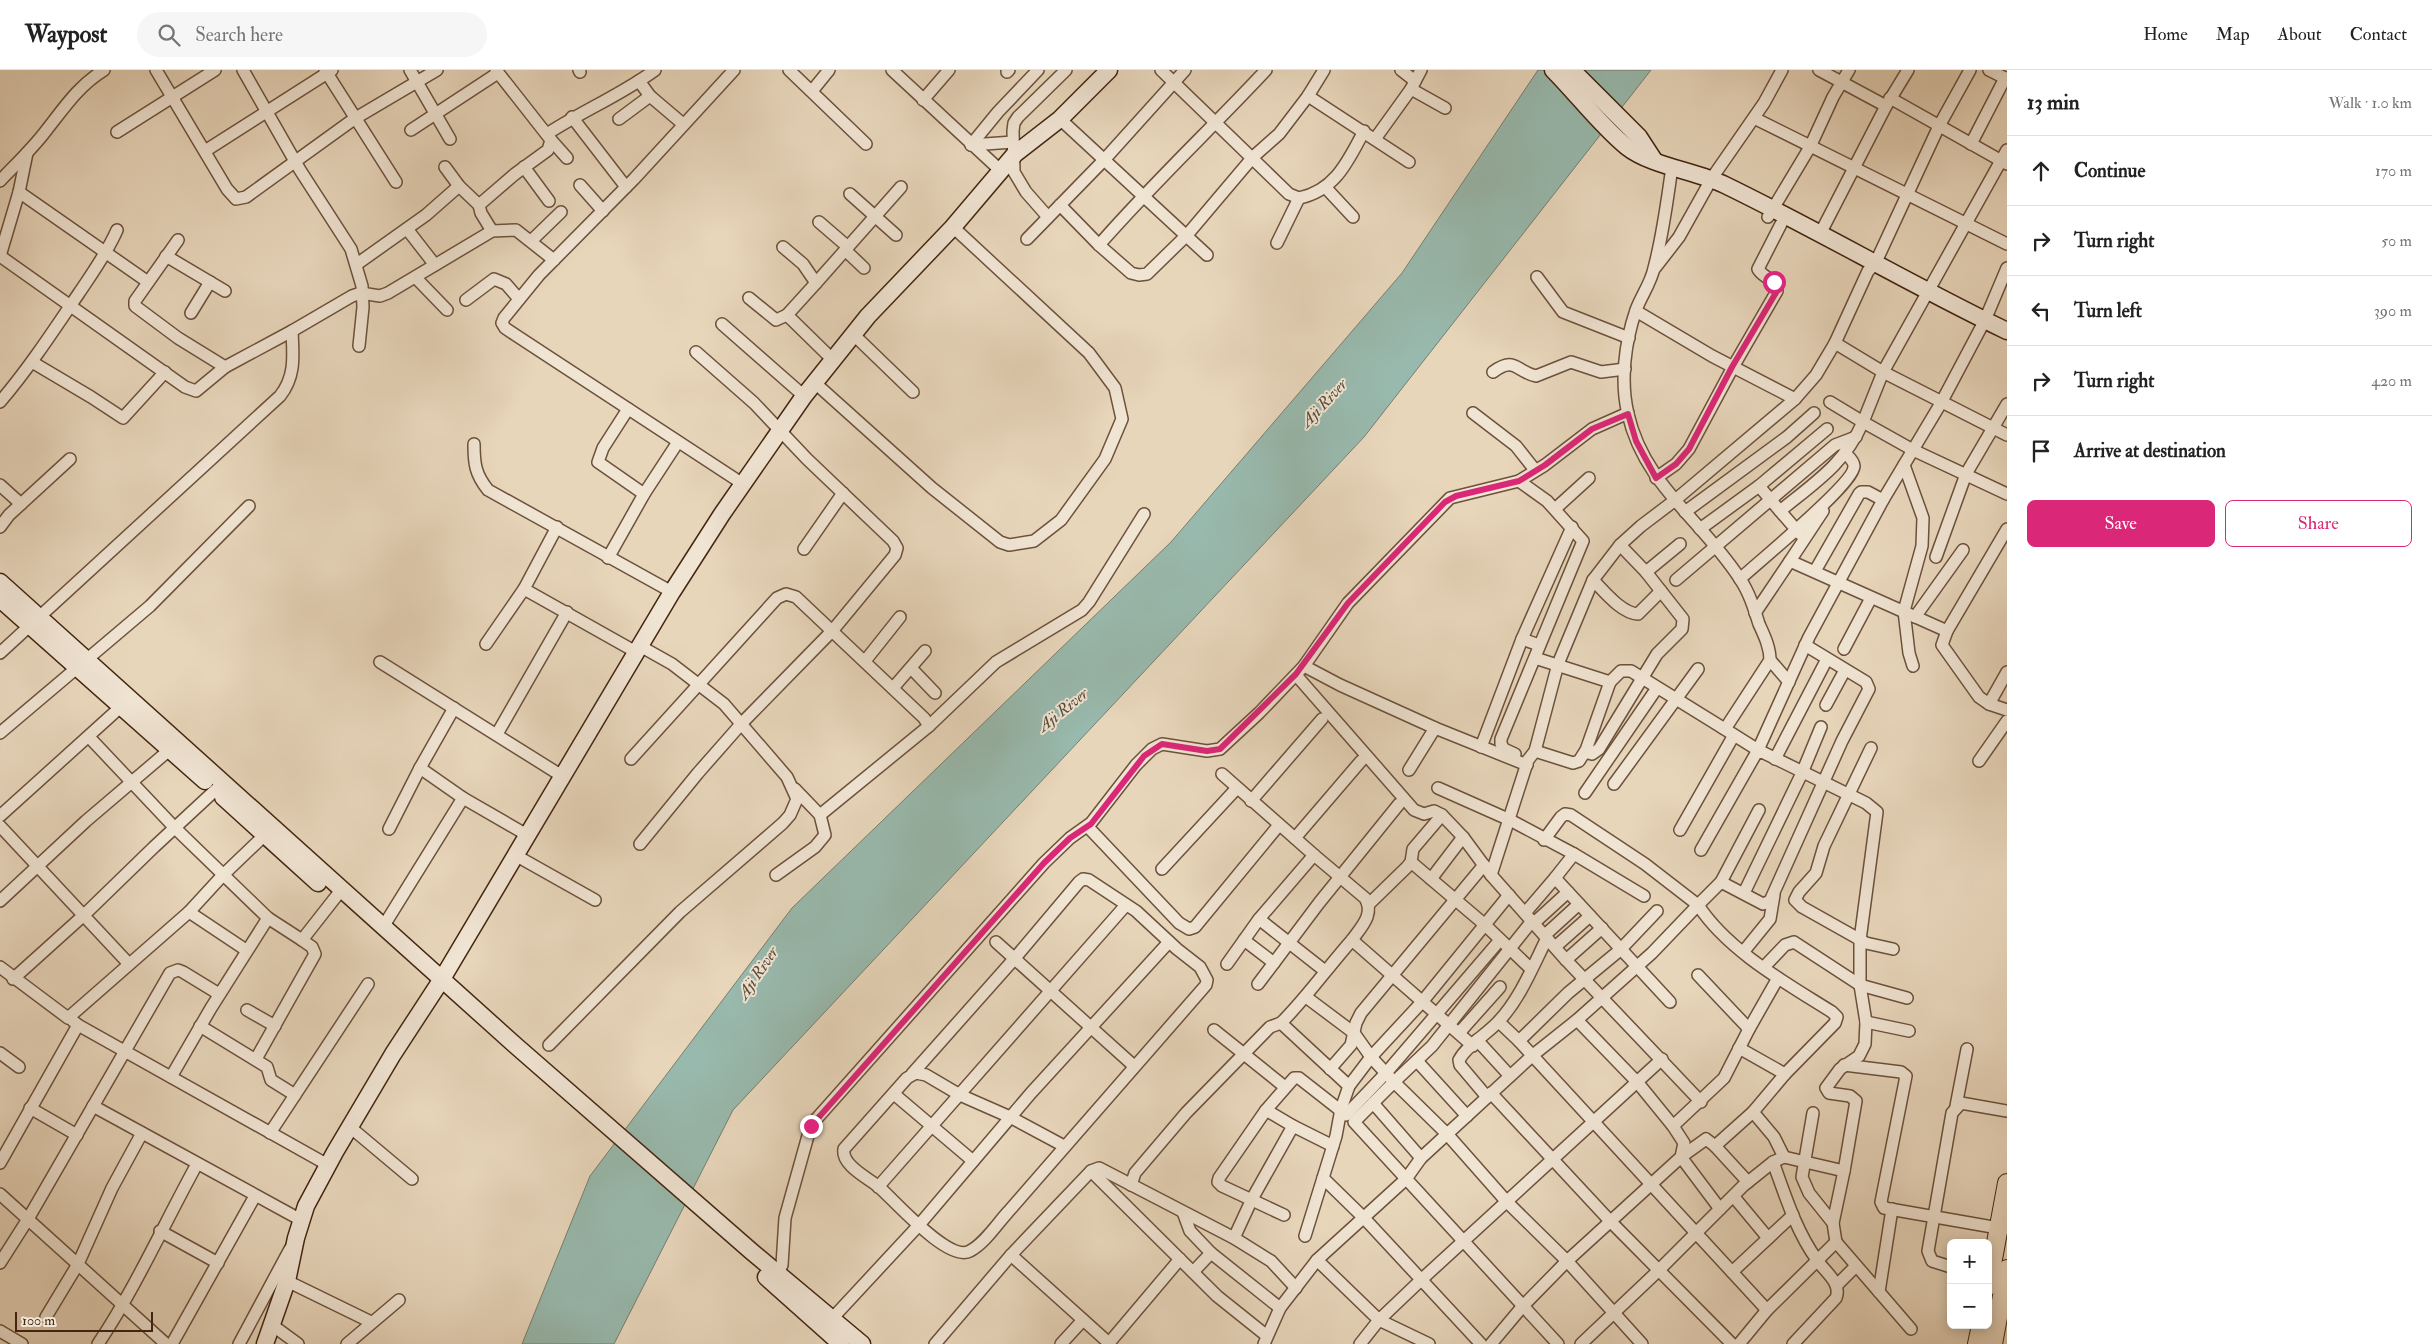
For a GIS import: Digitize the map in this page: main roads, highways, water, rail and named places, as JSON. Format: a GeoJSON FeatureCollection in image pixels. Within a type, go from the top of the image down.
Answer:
{"type":"FeatureCollection","features":[{"type":"Feature","properties":{"kind":"main road"},"geometry":{"type":"LineString","coordinates":[[265,1344],[287,1281],[301,1220],[306,1206],[328,1165],[392,1054],[440,983],[672,592],[743,484],[832,359],[958,222],[977,197],[1001,171],[1014,148],[1060,118],[1109,70]]}},
{"type":"Feature","properties":{"kind":"main road"},"geometry":{"type":"LineString","coordinates":[[1553,70],[1620,129],[1639,137],[1654,160],[1710,182],[1925,296],[1982,324],[2007,331]]}},
{"type":"Feature","properties":{"kind":"main road"},"geometry":{"type":"LineString","coordinates":[[1572,70],[1620,129]]}},
{"type":"Feature","properties":{"kind":"main road"},"geometry":{"type":"LineString","coordinates":[[1774,217],[1820,234],[1871,268]]}},
{"type":"Feature","properties":{"kind":"main road"},"geometry":{"type":"LineString","coordinates":[[1982,324],[2007,343]]}},
{"type":"Feature","properties":{"kind":"main road"},"geometry":{"type":"LineString","coordinates":[[0,582],[35,621],[511,1047],[828,1323],[862,1344]]}},
{"type":"Feature","properties":{"kind":"main road"},"geometry":{"type":"LineString","coordinates":[[0,599],[35,621]]}},
{"type":"Feature","properties":{"kind":"main road"},"geometry":{"type":"LineString","coordinates":[[338,893],[383,927],[440,983]]}},
{"type":"Feature","properties":{"kind":"main road"},"geometry":{"type":"LineString","coordinates":[[1992,1267],[2003,1228],[2007,1183]]}},
{"type":"Feature","properties":{"kind":"main road"},"geometry":{"type":"LineString","coordinates":[[1985,1334],[2007,1269]]}},
{"type":"Feature","properties":{"kind":"main road"},"geometry":{"type":"LineString","coordinates":[[828,1323],[841,1344]]}},
{"type":"Feature","properties":{"kind":"water","name":"Aji River"},"geometry":{"type":"Polygon","coordinates":[[[1538,70],[1651,70],[1364,437],[733,1110],[614,1344],[522,1344],[590,1176],[792,908],[1171,542],[1402,273],[1538,70]]]}}]}
